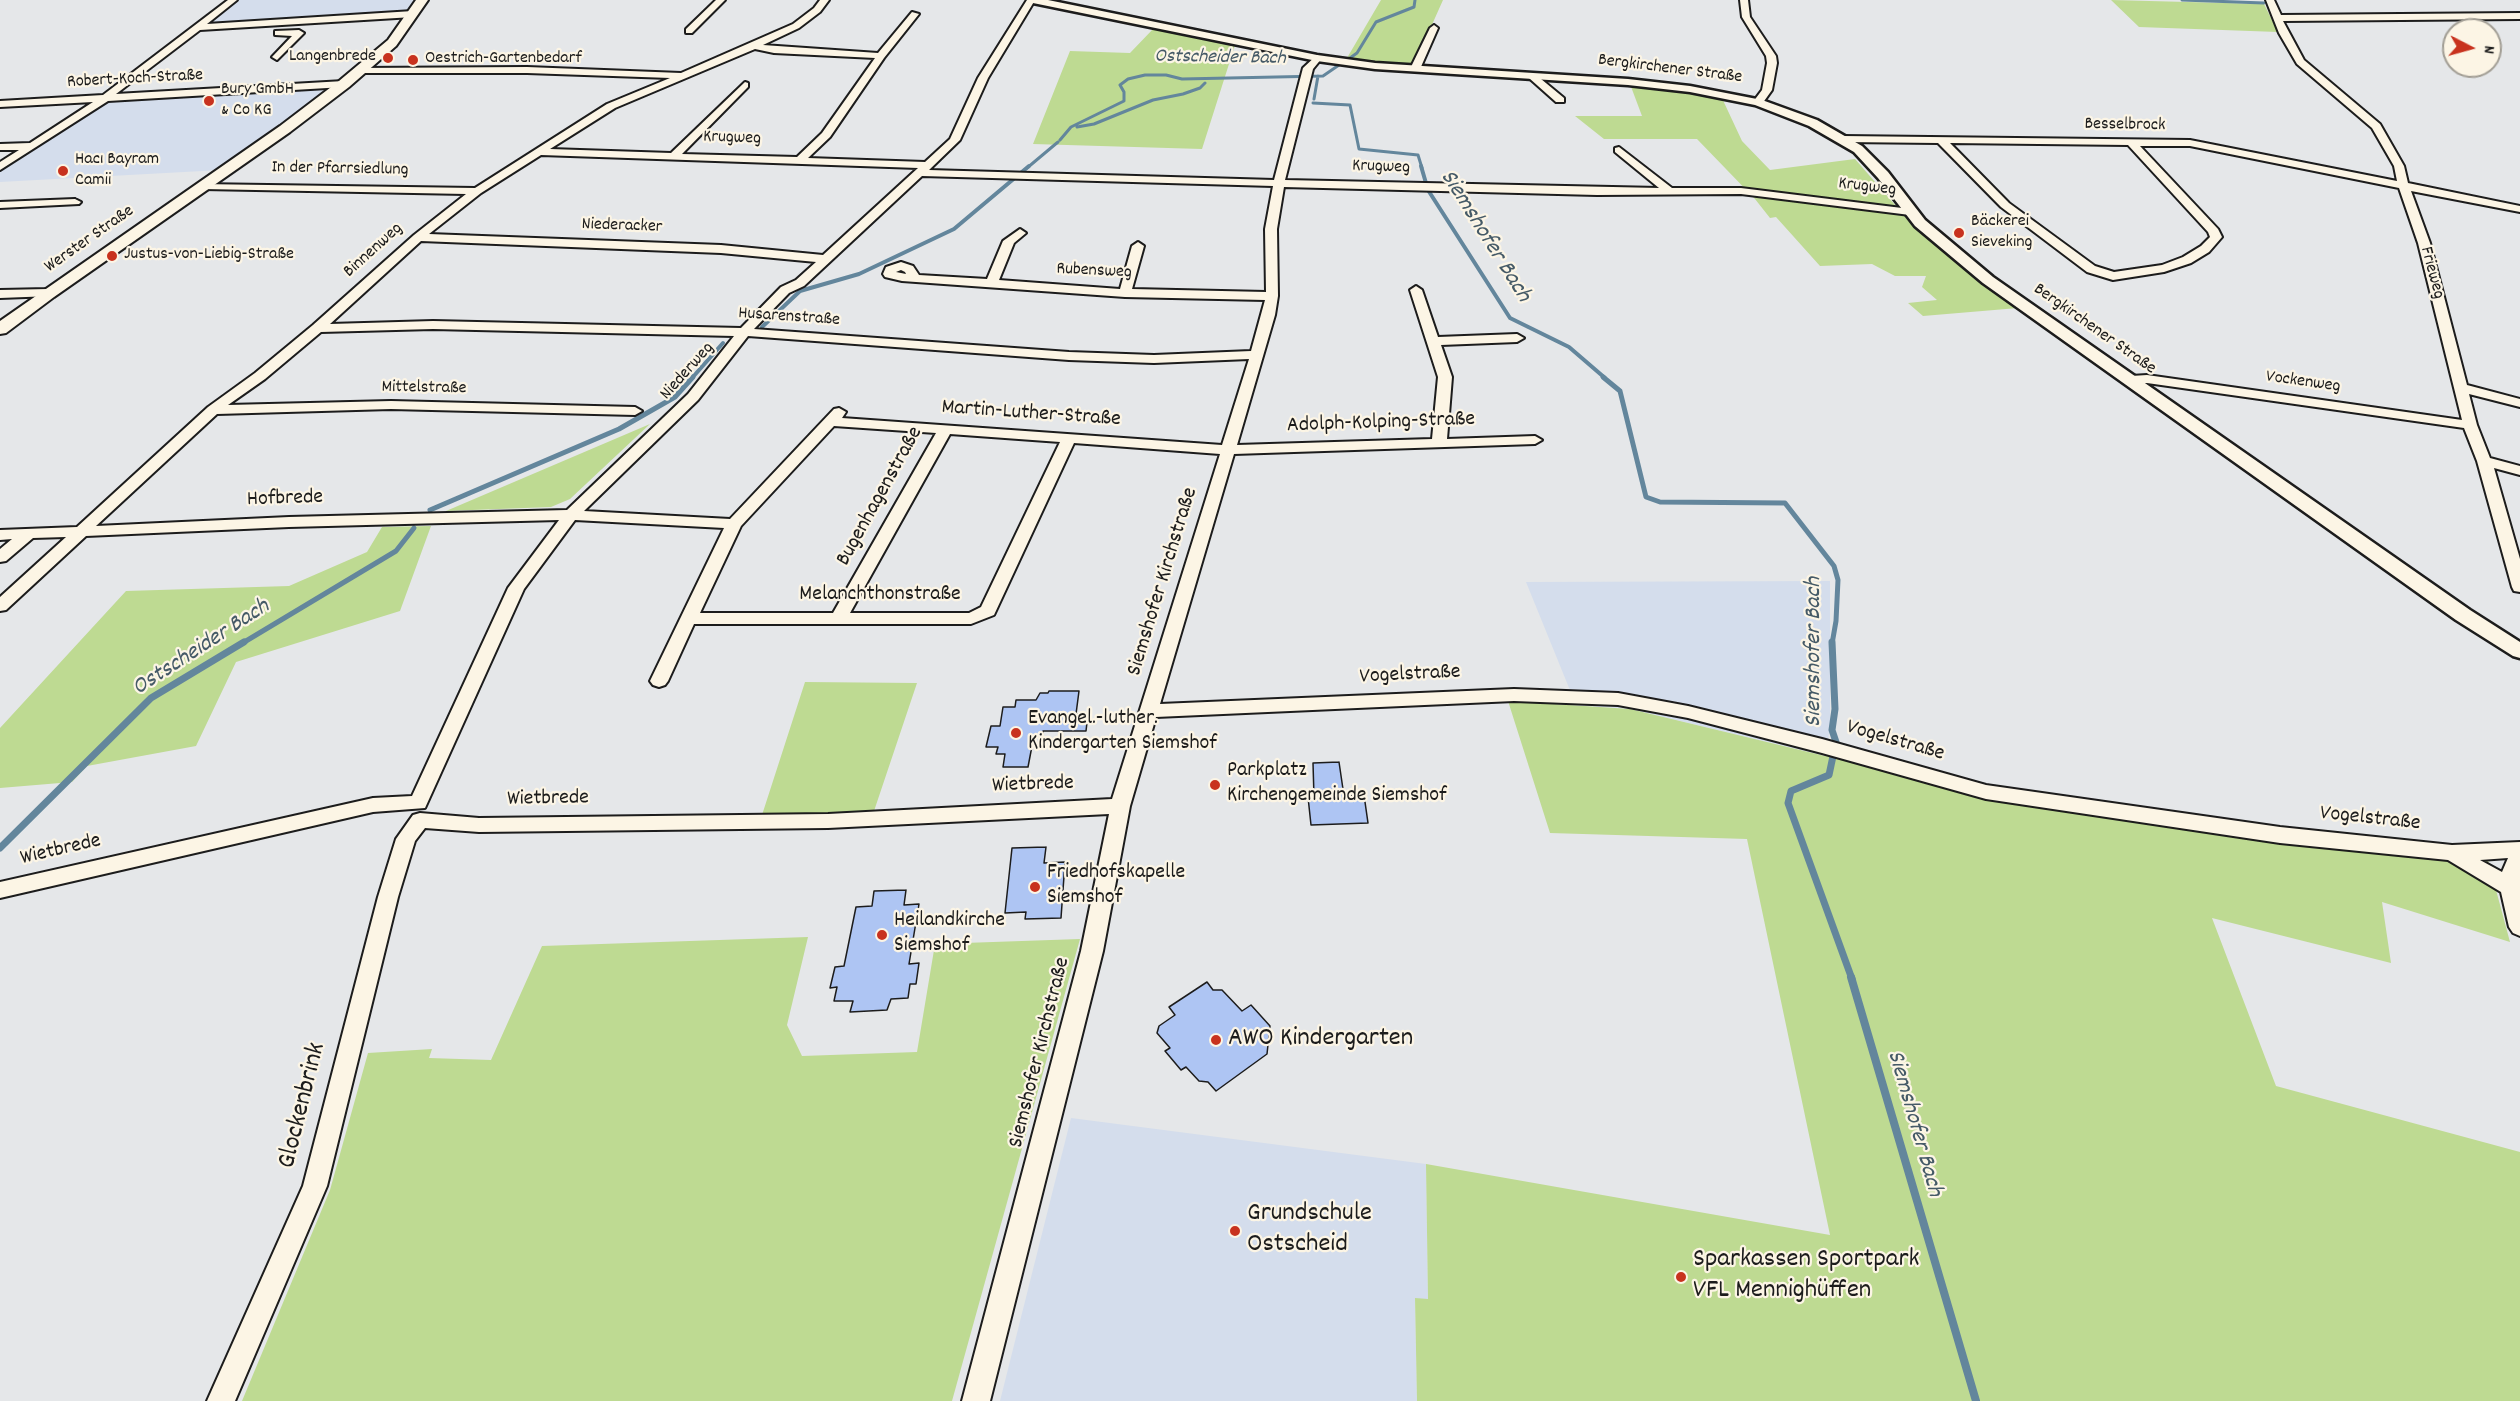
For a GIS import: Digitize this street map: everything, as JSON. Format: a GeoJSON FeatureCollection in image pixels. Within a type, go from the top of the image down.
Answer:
{"type":"FeatureCollection","features":[{"type":"Feature","properties":{"kind":"main road","name":"Werster Straße"},"geometry":{"type":"LineString","coordinates":[[0,329],[48,293],[285,129],[344,84],[392,44],[422,0]]}},
{"type":"Feature","properties":{"kind":"street"},"geometry":{"type":"LineString","coordinates":[[0,167],[105,98],[233,0]]}},
{"type":"Feature","properties":{"kind":"street"},"geometry":{"type":"LineString","coordinates":[[689,31],[721,0]]}},
{"type":"Feature","properties":{"kind":"street","name":"Binnenweg"},"geometry":{"type":"LineString","coordinates":[[0,606],[213,410],[260,376],[418,237],[477,190],[611,106],[796,26],[817,10],[825,0]]}},
{"type":"Feature","properties":{"kind":"street","name":"Bergkirchener Straße"},"geometry":{"type":"LineString","coordinates":[[1032,0],[1317,58],[1415,69],[1652,84],[1758,102],[1813,123],[1844,139],[1871,161],[1910,212],[1934,236],[1988,280],[2463,615],[2520,651]]}},
{"type":"Feature","properties":{"kind":"street","name":"Niederweg"},"geometry":{"type":"LineString","coordinates":[[419,811],[516,588],[571,515],[693,397],[744,332],[785,290],[800,283],[955,140],[983,78],[1032,0]]}},
{"type":"Feature","properties":{"kind":"street"},"geometry":{"type":"LineString","coordinates":[[1744,0],[1746,17],[1771,56],[1772,63],[1767,90],[1758,102]]}},
{"type":"Feature","properties":{"kind":"street","name":"Frieweg"},"geometry":{"type":"LineString","coordinates":[[2270,0],[2301,62],[2376,126],[2394,154],[2424,243],[2470,425],[2484,461],[2520,587]]}},
{"type":"Feature","properties":{"kind":"street"},"geometry":{"type":"LineString","coordinates":[[200,27],[413,14]]}},
{"type":"Feature","properties":{"kind":"street"},"geometry":{"type":"LineString","coordinates":[[801,159],[826,135],[881,56],[915,14]]}},
{"type":"Feature","properties":{"kind":"street"},"geometry":{"type":"LineString","coordinates":[[2277,18],[2520,16]]}},
{"type":"Feature","properties":{"kind":"street"},"geometry":{"type":"LineString","coordinates":[[1415,69],[1434,28]]}},
{"type":"Feature","properties":{"kind":"street"},"geometry":{"type":"LineString","coordinates":[[272,33],[299,33],[277,57]]}},
{"type":"Feature","properties":{"kind":"street"},"geometry":{"type":"LineString","coordinates":[[183,39],[206,38]]}},
{"type":"Feature","properties":{"kind":"street"},"geometry":{"type":"LineString","coordinates":[[754,46],[881,56]]}},
{"type":"Feature","properties":{"kind":"street","name":"Siemshofer Kirchstraße"},"geometry":{"type":"LineString","coordinates":[[976,1401],[1092,951],[1120,806],[1151,711],[1269,315],[1272,296],[1271,229],[1279,183],[1308,68],[1317,58]]}},
{"type":"Feature","properties":{"kind":"street"},"geometry":{"type":"LineString","coordinates":[[361,70],[528,70],[685,75]]}},
{"type":"Feature","properties":{"kind":"street"},"geometry":{"type":"LineString","coordinates":[[1532,76],[1560,100]]}},
{"type":"Feature","properties":{"kind":"street","name":"Robert-Koch-Straße"},"geometry":{"type":"LineString","coordinates":[[0,104],[344,84]]}},
{"type":"Feature","properties":{"kind":"street"},"geometry":{"type":"LineString","coordinates":[[674,156],[745,85]]}},
{"type":"Feature","properties":{"kind":"street","name":"Besselbrock"},"geometry":{"type":"LineString","coordinates":[[1844,139],[2203,145],[2520,209]]}},
{"type":"Feature","properties":{"kind":"street"},"geometry":{"type":"LineString","coordinates":[[1941,140],[2005,205],[2091,269],[2113,276],[2164,267],[2187,260],[2205,249],[2216,237],[2214,231],[2131,142]]}},
{"type":"Feature","properties":{"kind":"street"},"geometry":{"type":"LineString","coordinates":[[0,147],[31,146]]}},
{"type":"Feature","properties":{"kind":"street"},"geometry":{"type":"LineString","coordinates":[[1619,150],[1670,192]]}},
{"type":"Feature","properties":{"kind":"street","name":"Krugweg"},"geometry":{"type":"LineString","coordinates":[[536,152],[801,159],[1023,177],[1670,192],[1741,191],[1910,212]]}},
{"type":"Feature","properties":{"kind":"street","name":"In der Pfarrsiedlung"},"geometry":{"type":"LineString","coordinates":[[203,186],[477,190]]}},
{"type":"Feature","properties":{"kind":"street"},"geometry":{"type":"LineString","coordinates":[[0,205],[75,202]]}},
{"type":"Feature","properties":{"kind":"street"},"geometry":{"type":"LineString","coordinates":[[990,284],[1009,241],[1020,233]]}},
{"type":"Feature","properties":{"kind":"street","name":"Niederacker"},"geometry":{"type":"LineString","coordinates":[[418,237],[721,249],[825,259]]}},
{"type":"Feature","properties":{"kind":"street"},"geometry":{"type":"LineString","coordinates":[[1125,293],[1138,246]]}},
{"type":"Feature","properties":{"kind":"street","name":"Rubensweg"},"geometry":{"type":"LineString","coordinates":[[915,278],[1125,293],[1272,296]]}},
{"type":"Feature","properties":{"kind":"street"},"geometry":{"type":"LineString","coordinates":[[1416,290],[1434,340],[1444,377],[1439,443]]}},
{"type":"Feature","properties":{"kind":"street"},"geometry":{"type":"LineString","coordinates":[[0,294],[48,293]]}},
{"type":"Feature","properties":{"kind":"street","name":"Husarenstraße"},"geometry":{"type":"LineString","coordinates":[[318,327],[433,325],[744,332],[1069,356],[1154,359],[1256,356]]}},
{"type":"Feature","properties":{"kind":"street"},"geometry":{"type":"LineString","coordinates":[[1434,340],[1517,338]]}},
{"type":"Feature","properties":{"kind":"street","name":"Vockenweg"},"geometry":{"type":"LineString","coordinates":[[2131,380],[2147,379],[2470,425]]}},
{"type":"Feature","properties":{"kind":"street"},"geometry":{"type":"LineString","coordinates":[[2462,388],[2520,403]]}},
{"type":"Feature","properties":{"kind":"street","name":"Mittelstraße"},"geometry":{"type":"LineString","coordinates":[[213,410],[392,405],[635,411]]}},
{"type":"Feature","properties":{"kind":"street","name":"Martin-Luther-Straße"},"geometry":{"type":"LineString","coordinates":[[734,524],[836,416],[945,430],[1228,450]]}},
{"type":"Feature","properties":{"kind":"street","name":"Bugenhagenstraße"},"geometry":{"type":"LineString","coordinates":[[839,618],[945,430]]}},
{"type":"Feature","properties":{"kind":"street","name":"Melanchthonstraße"},"geometry":{"type":"LineString","coordinates":[[689,619],[971,618],[988,611],[1070,439]]}},
{"type":"Feature","properties":{"kind":"street","name":"Adolph-Kolping-Straße"},"geometry":{"type":"LineString","coordinates":[[1228,450],[1534,440]]}},
{"type":"Feature","properties":{"kind":"street"},"geometry":{"type":"LineString","coordinates":[[2484,461],[2520,471]]}},
{"type":"Feature","properties":{"kind":"street"},"geometry":{"type":"LineString","coordinates":[[571,515],[734,524],[659,681]]}},
{"type":"Feature","properties":{"kind":"street","name":"Hofbrede"},"geometry":{"type":"LineString","coordinates":[[0,535],[289,522],[571,515]]}},
{"type":"Feature","properties":{"kind":"street"},"geometry":{"type":"LineString","coordinates":[[0,557],[30,533]]}},
{"type":"Feature","properties":{"kind":"street","name":"Vogelstraße"},"geometry":{"type":"LineString","coordinates":[[1151,711],[1514,695],[1618,699],[1688,712],[1986,792],[2280,835],[2452,853],[2520,850]]}},
{"type":"Feature","properties":{"kind":"street","name":"Wietbrede"},"geometry":{"type":"LineString","coordinates":[[0,890],[373,806],[419,811],[479,825],[828,821],[1120,806]]}},
{"type":"Feature","properties":{"kind":"street","name":"Glockenbrink"},"geometry":{"type":"LineString","coordinates":[[221,1401],[315,1186],[388,897],[406,839],[419,811]]}},
{"type":"Feature","properties":{"kind":"street"},"geometry":{"type":"LineString","coordinates":[[2452,853],[2510,887]]}},
{"type":"Feature","properties":{"kind":"street"},"geometry":{"type":"LineString","coordinates":[[2520,856],[2512,870],[2510,887],[2520,927]]}},
{"type":"Feature","properties":{"kind":"shaded area"},"geometry":{"type":"Polygon","coordinates":[[[231,0],[416,0],[409,13],[198,27],[231,0]]]}},
{"type":"Feature","properties":{"kind":"shaded area"},"geometry":{"type":"Polygon","coordinates":[[[338,84],[221,170],[0,182],[0,167],[106,98],[338,84]]]}},
{"type":"Feature","properties":{"kind":"shaded area"},"geometry":{"type":"Polygon","coordinates":[[[1830,581],[1830,725],[1826,756],[1630,709],[1576,705],[1526,582],[1830,581]]]}},
{"type":"Feature","properties":{"kind":"shaded area","name":"Grundschule Ostscheid"},"geometry":{"type":"Polygon","coordinates":[[[1071,1118],[1426,1164],[1428,1299],[1415,1299],[1417,1401],[1000,1401],[1071,1118]]]}},
{"type":"Feature","properties":{"kind":"green space"},"geometry":{"type":"Polygon","coordinates":[[[1381,0],[1443,0],[1414,65],[1347,58],[1381,0]]]}},
{"type":"Feature","properties":{"kind":"green space"},"geometry":{"type":"Polygon","coordinates":[[[2111,0],[2264,4],[2278,32],[2139,27],[2111,0]]]}},
{"type":"Feature","properties":{"kind":"green space"},"geometry":{"type":"Polygon","coordinates":[[[1154,28],[1235,45],[1202,149],[1033,144],[1070,51],[1130,53],[1154,28]]]}},
{"type":"Feature","properties":{"kind":"green space"},"geometry":{"type":"Polygon","coordinates":[[[1630,84],[1721,96],[1742,141],[1770,170],[1855,159],[1930,241],[2018,308],[1923,316],[1908,303],[1937,300],[1922,287],[1926,276],[1895,276],[1872,264],[1820,266],[1776,217],[1770,218],[1755,199],[1697,139],[1604,139],[1575,116],[1642,116],[1630,84]]]}},
{"type":"Feature","properties":{"kind":"green space"},"geometry":{"type":"Polygon","coordinates":[[[650,424],[570,499],[551,507],[446,511],[650,424]]]}},
{"type":"Feature","properties":{"kind":"green space"},"geometry":{"type":"Polygon","coordinates":[[[431,526],[400,611],[236,662],[196,746],[87,766],[72,782],[0,788],[0,728],[126,591],[289,586],[367,552],[382,527],[431,526]]]}},
{"type":"Feature","properties":{"kind":"green space"},"geometry":{"type":"Polygon","coordinates":[[[805,682],[917,683],[873,814],[762,815],[805,682]]]}},
{"type":"Feature","properties":{"kind":"green space"},"geometry":{"type":"Polygon","coordinates":[[[1508,701],[1630,709],[1825,756],[1828,751],[1985,787],[2275,831],[2485,849],[2510,942],[2382,902],[2391,963],[2212,918],[2276,1086],[2520,1152],[2520,1401],[1417,1401],[1415,1298],[1428,1299],[1426,1164],[1830,1235],[1747,839],[1550,833],[1508,701]]]}},
{"type":"Feature","properties":{"kind":"green space"},"geometry":{"type":"Polygon","coordinates":[[[808,937],[787,1025],[802,1056],[917,1052],[935,944],[1080,939],[952,1401],[242,1401],[330,1190],[368,1053],[432,1049],[429,1058],[491,1060],[542,946],[808,937]]]}},
{"type":"Feature","properties":{"kind":"building","name":"Evangel.-luther. Kindergarten Siemshof"},"geometry":{"type":"Polygon","coordinates":[[[1079,691],[1076,714],[1088,714],[1086,731],[1043,731],[1041,746],[1032,746],[1028,767],[1003,767],[1005,754],[996,754],[998,747],[986,747],[991,726],[1000,726],[1003,707],[1015,707],[1016,700],[1036,700],[1040,693],[1079,691]]]}},
{"type":"Feature","properties":{"kind":"building"},"geometry":{"type":"Polygon","coordinates":[[[1339,762],[1344,796],[1364,795],[1368,823],[1311,825],[1308,797],[1314,797],[1313,763],[1339,762]]]}},
{"type":"Feature","properties":{"kind":"building","name":"Friedhofskapelle Siemshof"},"geometry":{"type":"Polygon","coordinates":[[[1046,847],[1044,863],[1065,862],[1061,918],[1025,919],[1026,912],[1005,913],[1012,848],[1046,847]]]}},
{"type":"Feature","properties":{"kind":"building","name":"Heilandkirche Siemshof"},"geometry":{"type":"Polygon","coordinates":[[[906,890],[904,905],[919,904],[909,964],[919,963],[916,984],[910,984],[908,998],[891,999],[887,1010],[850,1012],[853,1001],[834,1001],[837,987],[830,988],[835,967],[844,966],[856,907],[872,906],[874,891],[906,890]]]}},
{"type":"Feature","properties":{"kind":"building","name":"AWO Kindergarten"},"geometry":{"type":"Polygon","coordinates":[[[1207,982],[1213,990],[1222,990],[1242,1011],[1251,1005],[1270,1026],[1267,1054],[1216,1091],[1208,1082],[1199,1081],[1186,1067],[1181,1070],[1165,1051],[1170,1048],[1157,1033],[1159,1026],[1175,1015],[1169,1007],[1207,982]]]}},
{"type":"Feature","properties":{"kind":"waterway","name":"Ostscheider Bach"},"geometry":{"type":"LineString","coordinates":[[1350,58],[1357,53],[1376,22],[1414,7],[1415,0]]}},
{"type":"Feature","properties":{"kind":"waterway"},"geometry":{"type":"LineString","coordinates":[[2182,0],[2264,3]]}},
{"type":"Feature","properties":{"kind":"waterway","name":"Ostscheider Bach"},"geometry":{"type":"LineString","coordinates":[[1318,76],[1323,76],[1339,65]]}},
{"type":"Feature","properties":{"kind":"waterway","name":"Ostscheider Bach"},"geometry":{"type":"LineString","coordinates":[[1060,140],[1071,127],[1124,101],[1124,92],[1120,85],[1128,79],[1145,75],[1166,75],[1182,79],[1318,76]]}},
{"type":"Feature","properties":{"kind":"waterway","name":"Siemshofer Bach"},"geometry":{"type":"LineString","coordinates":[[1314,99],[1318,76]]}},
{"type":"Feature","properties":{"kind":"waterway"},"geometry":{"type":"LineString","coordinates":[[1077,127],[1094,124],[1153,100],[1183,94],[1200,88],[1205,83]]}},
{"type":"Feature","properties":{"kind":"waterway","name":"Siemshofer Bach"},"geometry":{"type":"LineString","coordinates":[[1313,103],[1350,105],[1359,149],[1418,155],[1422,168]]}},
{"type":"Feature","properties":{"kind":"waterway","name":"Ostscheider Bach"},"geometry":{"type":"LineString","coordinates":[[1027,168],[1058,142]]}},
{"type":"Feature","properties":{"kind":"waterway","name":"Ostscheider Bach"},"geometry":{"type":"LineString","coordinates":[[762,327],[800,291],[859,274],[954,229],[1029,166]]}},
{"type":"Feature","properties":{"kind":"waterway","name":"Siemshofer Bach"},"geometry":{"type":"LineString","coordinates":[[1421,166],[1428,190],[1510,318],[1569,347],[1605,378]]}},
{"type":"Feature","properties":{"kind":"waterway","name":"Ostscheider Bach"},"geometry":{"type":"LineString","coordinates":[[692,378],[723,343]]}},
{"type":"Feature","properties":{"kind":"waterway","name":"Ostscheider Bach"},"geometry":{"type":"LineString","coordinates":[[430,510],[619,429],[675,397],[693,377]]}},
{"type":"Feature","properties":{"kind":"waterway","name":"Siemshofer Bach"},"geometry":{"type":"LineString","coordinates":[[1603,377],[1620,391],[1646,497],[1660,502],[1785,503],[1834,566],[1838,580],[1836,621],[1832,644]]}},
{"type":"Feature","properties":{"kind":"waterway","name":"Ostscheider Bach"},"geometry":{"type":"LineString","coordinates":[[241,644],[396,551],[414,528]]}},
{"type":"Feature","properties":{"kind":"waterway","name":"Ostscheider Bach"},"geometry":{"type":"LineString","coordinates":[[0,848],[151,698],[244,642]]}},
{"type":"Feature","properties":{"kind":"waterway","name":"Siemshofer Bach"},"geometry":{"type":"LineString","coordinates":[[1832,644],[1835,709],[1832,730],[1836,742],[1829,775],[1791,791],[1788,803],[1852,979]]}},
{"type":"Feature","properties":{"kind":"waterway","name":"Siemshofer Bach"},"geometry":{"type":"LineString","coordinates":[[1851,977],[1976,1401]]}},
{"type":"Feature","properties":{"kind":"place","name":"Langenbrede"},"geometry":{"type":"Point","coordinates":[388,58]}},
{"type":"Feature","properties":{"kind":"place","name":"Oestrich-Gartenbedarf"},"geometry":{"type":"Point","coordinates":[413,60]}},
{"type":"Feature","properties":{"kind":"place","name":"Bury GmbH & Co KG"},"geometry":{"type":"Point","coordinates":[209,101]}},
{"type":"Feature","properties":{"kind":"place","name":"Hacı Bayram Camii"},"geometry":{"type":"Point","coordinates":[63,171]}},
{"type":"Feature","properties":{"kind":"place","name":"Bäckerei Sieveking"},"geometry":{"type":"Point","coordinates":[1959,233]}},
{"type":"Feature","properties":{"kind":"place","name":"Justus-von-Liebig-Straße"},"geometry":{"type":"Point","coordinates":[112,256]}},
{"type":"Feature","properties":{"kind":"place","name":"Evangel.-luther. Kindergarten Siemshof"},"geometry":{"type":"Point","coordinates":[1016,733]}},
{"type":"Feature","properties":{"kind":"place","name":"Parkplatz Kirchengemeinde Siemshof"},"geometry":{"type":"Point","coordinates":[1215,785]}},
{"type":"Feature","properties":{"kind":"place","name":"Friedhofskapelle Siemshof"},"geometry":{"type":"Point","coordinates":[1035,887]}},
{"type":"Feature","properties":{"kind":"place","name":"Heilandkirche Siemshof"},"geometry":{"type":"Point","coordinates":[882,935]}},
{"type":"Feature","properties":{"kind":"place","name":"AWO Kindergarten"},"geometry":{"type":"Point","coordinates":[1216,1040]}},
{"type":"Feature","properties":{"kind":"place","name":"Grundschule Ostscheid"},"geometry":{"type":"Point","coordinates":[1235,1231]}},
{"type":"Feature","properties":{"kind":"place","name":"Sparkassen Sportpark VFL Mennighüffen"},"geometry":{"type":"Point","coordinates":[1681,1277]}}]}
